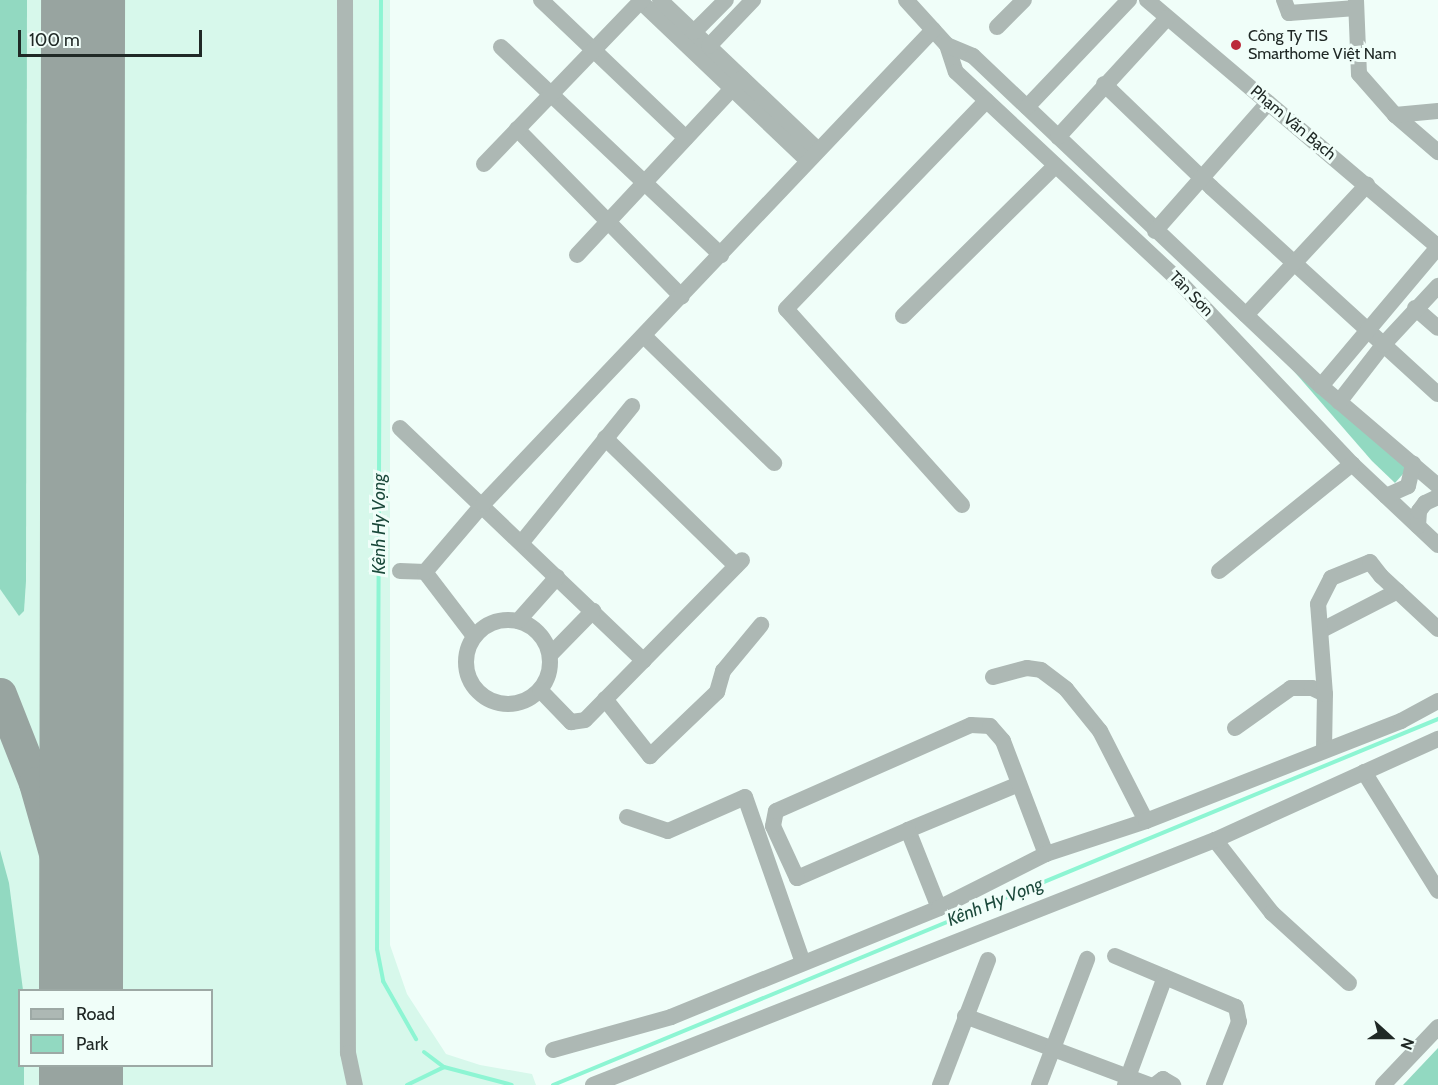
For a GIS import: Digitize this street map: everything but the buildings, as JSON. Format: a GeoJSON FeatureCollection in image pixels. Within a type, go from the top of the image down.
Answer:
{"type":"FeatureCollection","features":[{"type":"Feature","properties":{"kind":"street"},"geometry":{"type":"LineString","coordinates":[[345,0],[348,1053],[355,1085]]}},
{"type":"Feature","properties":{"kind":"street"},"geometry":{"type":"LineString","coordinates":[[540,0],[686,138]]}},
{"type":"Feature","properties":{"kind":"street"},"geometry":{"type":"LineString","coordinates":[[484,164],[641,0],[737,83],[813,156]]}},
{"type":"Feature","properties":{"kind":"street"},"geometry":{"type":"LineString","coordinates":[[660,0],[709,46],[737,83]]}},
{"type":"Feature","properties":{"kind":"street"},"geometry":{"type":"LineString","coordinates":[[694,32],[726,0]]}},
{"type":"Feature","properties":{"kind":"street"},"geometry":{"type":"LineString","coordinates":[[709,46],[753,0]]}},
{"type":"Feature","properties":{"kind":"street","name":"Tân Sơn"},"geometry":{"type":"LineString","coordinates":[[906,0],[947,45],[972,56],[1188,264],[1339,402],[1438,486]]}},
{"type":"Feature","properties":{"kind":"street"},"geometry":{"type":"LineString","coordinates":[[997,27],[1024,0]]}},
{"type":"Feature","properties":{"kind":"street"},"geometry":{"type":"LineString","coordinates":[[1027,107],[1129,0]]}},
{"type":"Feature","properties":{"kind":"street"},"geometry":{"type":"LineString","coordinates":[[1284,0],[1289,13],[1356,4],[1359,74],[1395,115],[1438,153]]}},
{"type":"Feature","properties":{"kind":"street","name":"Phạm Văn Bạch"},"geometry":{"type":"LineString","coordinates":[[1151,1],[1167,18],[1438,247]]}},
{"type":"Feature","properties":{"kind":"street"},"geometry":{"type":"LineString","coordinates":[[1058,137],[1104,84],[1167,18]]}},
{"type":"Feature","properties":{"kind":"street"},"geometry":{"type":"LineString","coordinates":[[425,572],[483,504],[933,30]]}},
{"type":"Feature","properties":{"kind":"street","name":"Tân Sơn"},"geometry":{"type":"LineString","coordinates":[[947,45],[956,72],[1176,278],[1352,464],[1438,545]]}},
{"type":"Feature","properties":{"kind":"street"},"geometry":{"type":"LineString","coordinates":[[501,47],[721,255]]}},
{"type":"Feature","properties":{"kind":"street"},"geometry":{"type":"LineString","coordinates":[[576,255],[737,83]]}},
{"type":"Feature","properties":{"kind":"street"},"geometry":{"type":"LineString","coordinates":[[1104,84],[1202,179],[1294,260],[1366,330],[1438,394]]}},
{"type":"Feature","properties":{"kind":"street"},"geometry":{"type":"LineString","coordinates":[[962,505],[786,309],[986,101]]}},
{"type":"Feature","properties":{"kind":"street"},"geometry":{"type":"LineString","coordinates":[[1150,253],[1160,249],[1159,235],[1202,179],[1268,103]]}},
{"type":"Feature","properties":{"kind":"street"},"geometry":{"type":"LineString","coordinates":[[1395,115],[1438,111]]}},
{"type":"Feature","properties":{"kind":"street"},"geometry":{"type":"LineString","coordinates":[[517,129],[681,297]]}},
{"type":"Feature","properties":{"kind":"street"},"geometry":{"type":"LineString","coordinates":[[903,316],[1055,166]]}},
{"type":"Feature","properties":{"kind":"street"},"geometry":{"type":"LineString","coordinates":[[1246,315],[1294,260],[1367,185]]}},
{"type":"Feature","properties":{"kind":"street"},"geometry":{"type":"LineString","coordinates":[[1321,386],[1438,247]]}},
{"type":"Feature","properties":{"kind":"street"},"geometry":{"type":"LineString","coordinates":[[1176,278],[1177,267],[1188,264]]}},
{"type":"Feature","properties":{"kind":"street"},"geometry":{"type":"LineString","coordinates":[[1339,402],[1383,345],[1415,308],[1438,286]]}},
{"type":"Feature","properties":{"kind":"street"},"geometry":{"type":"LineString","coordinates":[[1415,308],[1438,328]]}},
{"type":"Feature","properties":{"kind":"street"},"geometry":{"type":"LineString","coordinates":[[644,336],[774,464]]}},
{"type":"Feature","properties":{"kind":"street"},"geometry":{"type":"LineString","coordinates":[[522,542],[632,406]]}},
{"type":"Feature","properties":{"kind":"street"},"geometry":{"type":"LineString","coordinates":[[400,428],[483,504],[644,661]]}},
{"type":"Feature","properties":{"kind":"street"},"geometry":{"type":"LineString","coordinates":[[540,690],[571,722],[579,723],[644,661],[739,563],[605,438]]}},
{"type":"Feature","properties":{"kind":"street"},"geometry":{"type":"LineString","coordinates":[[1219,571],[1352,464]]}},
{"type":"Feature","properties":{"kind":"street"},"geometry":{"type":"LineString","coordinates":[[1386,496],[1408,486],[1413,464]]}},
{"type":"Feature","properties":{"kind":"street"},"geometry":{"type":"LineString","coordinates":[[1418,526],[1419,511],[1425,503],[1438,497]]}},
{"type":"Feature","properties":{"kind":"street"},"geometry":{"type":"LineString","coordinates":[[1324,750],[1325,694],[1322,630],[1318,603],[1331,578],[1370,562],[1438,629]]}},
{"type":"Feature","properties":{"kind":"street"},"geometry":{"type":"LineString","coordinates":[[400,571],[425,572]]}},
{"type":"Feature","properties":{"kind":"street"},"geometry":{"type":"LineString","coordinates":[[425,572],[474,636]]}},
{"type":"Feature","properties":{"kind":"street"},"geometry":{"type":"LineString","coordinates":[[518,621],[557,577]]}},
{"type":"Feature","properties":{"kind":"street"},"geometry":{"type":"LineString","coordinates":[[1322,630],[1398,591]]}},
{"type":"Feature","properties":{"kind":"street"},"geometry":{"type":"LineString","coordinates":[[550,655],[592,611]]}},
{"type":"Feature","properties":{"kind":"street"},"geometry":{"type":"LineString","coordinates":[[498,620],[518,621],[537,630],[550,655],[550,669],[540,690],[525,701],[512,705],[484,698],[474,688],[465,662],[474,636],[498,620]]}},
{"type":"Feature","properties":{"kind":"street"},"geometry":{"type":"LineString","coordinates":[[605,699],[650,756],[717,693],[723,671],[761,625]]}},
{"type":"Feature","properties":{"kind":"street"},"geometry":{"type":"LineString","coordinates":[[993,677],[1027,668],[1041,669],[1066,689],[1100,731],[1146,821]]}},
{"type":"Feature","properties":{"kind":"street"},"geometry":{"type":"LineString","coordinates":[[1235,728],[1291,688],[1312,688],[1325,694]]}},
{"type":"Feature","properties":{"kind":"street"},"geometry":{"type":"LineString","coordinates":[[553,1050],[671,1017],[802,960],[939,908],[1047,854],[1146,821],[1401,721],[1438,701]]}},
{"type":"Feature","properties":{"kind":"street"},"geometry":{"type":"LineString","coordinates":[[1019,784],[798,878],[773,826],[776,811],[971,725],[990,726],[1003,741],[1047,854]]}},
{"type":"Feature","properties":{"kind":"street"},"geometry":{"type":"LineString","coordinates":[[593,1085],[1215,840],[1438,739]]}},
{"type":"Feature","properties":{"kind":"street"},"geometry":{"type":"LineString","coordinates":[[1364,772],[1438,891]]}},
{"type":"Feature","properties":{"kind":"street"},"geometry":{"type":"LineString","coordinates":[[627,817],[668,831],[745,797],[802,960]]}},
{"type":"Feature","properties":{"kind":"street"},"geometry":{"type":"LineString","coordinates":[[908,830],[939,908]]}},
{"type":"Feature","properties":{"kind":"street"},"geometry":{"type":"LineString","coordinates":[[1215,840],[1272,913],[1348,983]]}},
{"type":"Feature","properties":{"kind":"street"},"geometry":{"type":"LineString","coordinates":[[1115,956],[1236,1007],[1240,1014],[1214,1085]]}},
{"type":"Feature","properties":{"kind":"street"},"geometry":{"type":"LineString","coordinates":[[1039,1085],[1087,959]]}},
{"type":"Feature","properties":{"kind":"street"},"geometry":{"type":"LineString","coordinates":[[940,1085],[988,960]]}},
{"type":"Feature","properties":{"kind":"street"},"geometry":{"type":"LineString","coordinates":[[1126,1081],[1166,977]]}},
{"type":"Feature","properties":{"kind":"street"},"geometry":{"type":"LineString","coordinates":[[965,1016],[1126,1081],[1150,1085]]}},
{"type":"Feature","properties":{"kind":"street"},"geometry":{"type":"LineString","coordinates":[[1383,1085],[1438,1027]]}},
{"type":"Feature","properties":{"kind":"street"},"geometry":{"type":"LineString","coordinates":[[1155,1085],[1163,1079],[1173,1085]]}},
{"type":"Feature","properties":{"kind":"shaded area"},"geometry":{"type":"Polygon","coordinates":[[[0,0],[390,0],[390,945],[407,994],[446,1054],[480,1065],[532,1074],[536,1085],[0,1085],[0,0]]]}},
{"type":"Feature","properties":{"kind":"green space"},"geometry":{"type":"Polygon","coordinates":[[[0,0],[27,0],[26,581],[24,611],[19,616],[0,589],[0,0]]]}},
{"type":"Feature","properties":{"kind":"green space"},"geometry":{"type":"Polygon","coordinates":[[[1259,331],[1411,465],[1395,483],[1372,461],[1259,331]]]}},
{"type":"Feature","properties":{"kind":"green space"},"geometry":{"type":"Polygon","coordinates":[[[0,850],[9,883],[23,989],[18,989],[18,1067],[24,1067],[24,1085],[0,1085],[0,850]]]}},
{"type":"Feature","properties":{"kind":"green space"},"geometry":{"type":"Polygon","coordinates":[[[1438,1048],[1438,1085],[1403,1085],[1438,1048]]]}},
{"type":"Feature","properties":{"kind":"waterway","name":"Kênh Hy Vọng"},"geometry":{"type":"LineString","coordinates":[[381,0],[377,949],[383,981],[416,1039]]}},
{"type":"Feature","properties":{"kind":"waterway","name":"Kênh Hy Vọng"},"geometry":{"type":"LineString","coordinates":[[553,1085],[1438,719]]}},
{"type":"Feature","properties":{"kind":"waterway","name":"Kênh Hy Vọng"},"geometry":{"type":"LineString","coordinates":[[424,1052],[444,1067],[512,1085]]}},
{"type":"Feature","properties":{"kind":"waterway"},"geometry":{"type":"LineString","coordinates":[[407,1085],[444,1067]]}},
{"type":"Feature","properties":{"kind":"taxiway"},"geometry":{"type":"LineString","coordinates":[[0,694],[35,783],[59,867],[78,989]]}},
{"type":"Feature","properties":{"kind":"runway"},"geometry":{"type":"LineString","coordinates":[[81,989],[83,0]]}},
{"type":"Feature","properties":{"kind":"runway"},"geometry":{"type":"LineString","coordinates":[[81,1067],[81,1085]]}},
{"type":"Feature","properties":{"kind":"place","name":"Công Ty TIS Smarthome Việt Nam"},"geometry":{"type":"Point","coordinates":[1236,45]}}]}
